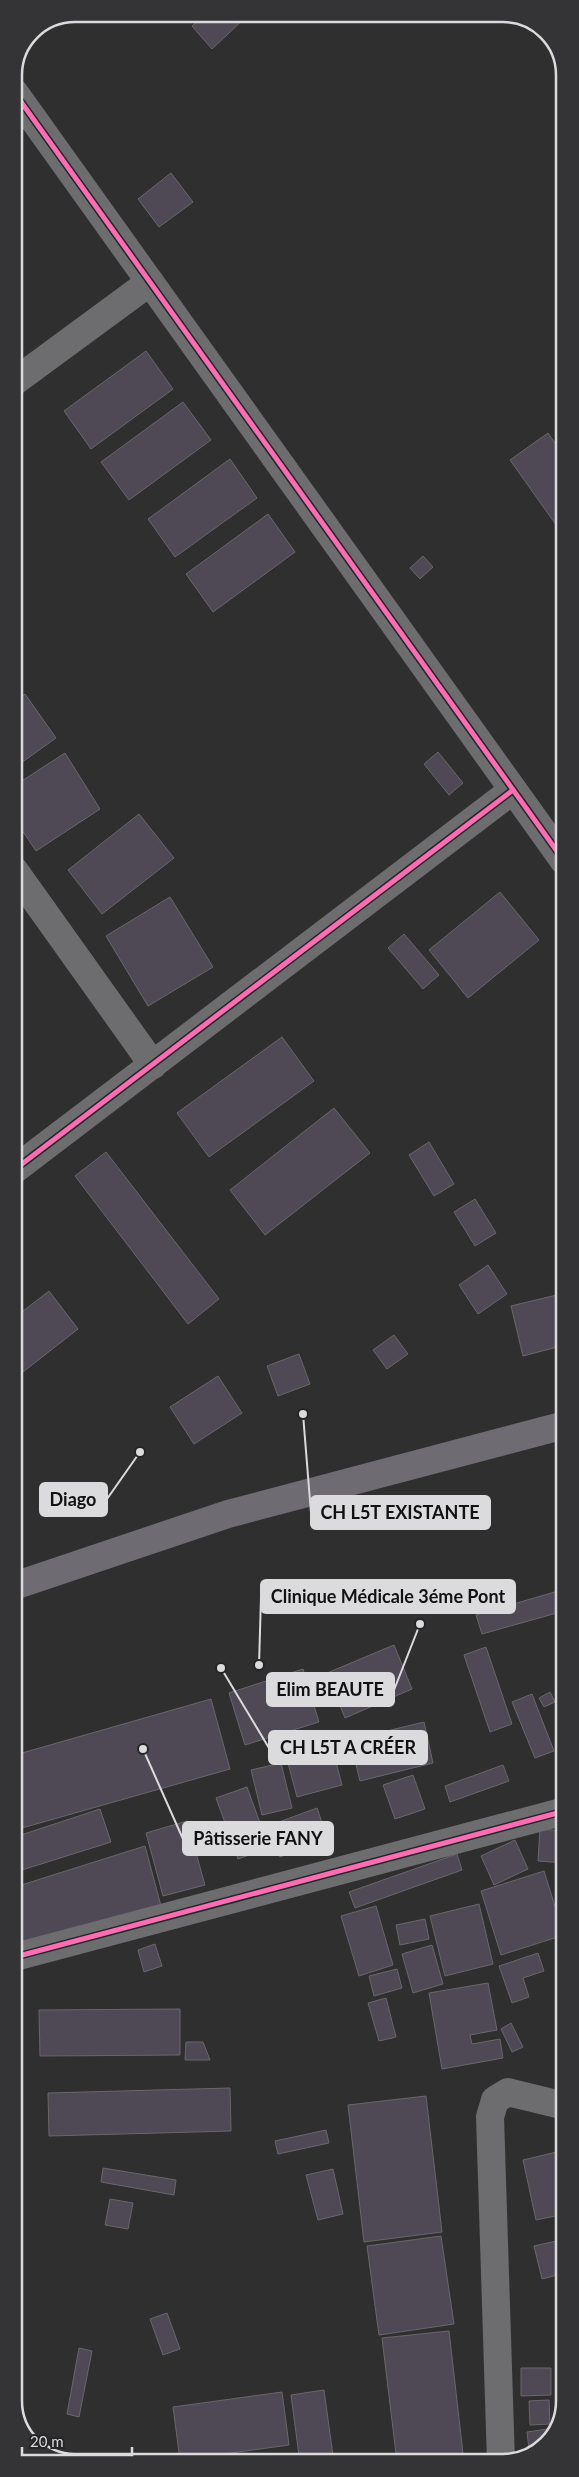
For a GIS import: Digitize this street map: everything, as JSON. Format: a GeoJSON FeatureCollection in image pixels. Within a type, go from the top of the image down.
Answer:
{"type":"FeatureCollection","features":[{"type":"Feature","properties":{"kind":"main road"},"geometry":{"type":"LineString","coordinates":[[22,1583],[228,1514],[556,1427]]}},
{"type":"Feature","properties":{"kind":"street"},"geometry":{"type":"LineString","coordinates":[[22,103],[556,850]]}},
{"type":"Feature","properties":{"kind":"street"},"geometry":{"type":"LineString","coordinates":[[22,376],[150,282]]}},
{"type":"Feature","properties":{"kind":"street"},"geometry":{"type":"LineString","coordinates":[[22,1164],[513,790]]}},
{"type":"Feature","properties":{"kind":"street"},"geometry":{"type":"LineString","coordinates":[[22,881],[152,1065]]}},
{"type":"Feature","properties":{"kind":"street"},"geometry":{"type":"LineString","coordinates":[[22,1955],[556,1813]]}},
{"type":"Feature","properties":{"kind":"street"},"geometry":{"type":"LineString","coordinates":[[501,2454],[490,2116],[495,2100],[508,2092],[556,2104]]}},
{"type":"Feature","properties":{"kind":"building"},"geometry":{"type":"Polygon","coordinates":[[[196,22],[240,22],[212,49],[192,26],[196,22]]]}},
{"type":"Feature","properties":{"kind":"building"},"geometry":{"type":"Polygon","coordinates":[[[171,173],[193,202],[159,227],[138,199],[171,173]]]}},
{"type":"Feature","properties":{"kind":"building"},"geometry":{"type":"Polygon","coordinates":[[[146,351],[173,389],[91,449],[64,411],[146,351]]]}},
{"type":"Feature","properties":{"kind":"building"},"geometry":{"type":"Polygon","coordinates":[[[183,402],[211,440],[129,500],[101,462],[183,402]]]}},
{"type":"Feature","properties":{"kind":"building"},"geometry":{"type":"Polygon","coordinates":[[[548,433],[556,444],[556,525],[510,460],[548,433]]]}},
{"type":"Feature","properties":{"kind":"building"},"geometry":{"type":"Polygon","coordinates":[[[230,459],[257,498],[175,557],[148,519],[230,459]]]}},
{"type":"Feature","properties":{"kind":"building"},"geometry":{"type":"Polygon","coordinates":[[[268,514],[295,552],[213,612],[186,574],[268,514]]]}},
{"type":"Feature","properties":{"kind":"building"},"geometry":{"type":"Polygon","coordinates":[[[423,556],[433,567],[420,579],[410,568],[423,556]]]}},
{"type":"Feature","properties":{"kind":"building"},"geometry":{"type":"Polygon","coordinates":[[[25,694],[56,738],[22,762],[22,696],[25,694]]]}},
{"type":"Feature","properties":{"kind":"building"},"geometry":{"type":"Polygon","coordinates":[[[438,752],[463,783],[449,795],[424,764],[438,752]]]}},
{"type":"Feature","properties":{"kind":"building"},"geometry":{"type":"Polygon","coordinates":[[[65,753],[100,809],[36,851],[22,830],[22,781],[65,753]]]}},
{"type":"Feature","properties":{"kind":"building"},"geometry":{"type":"Polygon","coordinates":[[[139,814],[174,858],[102,914],[68,870],[139,814]]]}},
{"type":"Feature","properties":{"kind":"building"},"geometry":{"type":"Polygon","coordinates":[[[500,892],[539,940],[468,998],[429,950],[500,892]]]}},
{"type":"Feature","properties":{"kind":"building"},"geometry":{"type":"Polygon","coordinates":[[[170,897],[213,967],[148,1006],[106,936],[170,897]]]}},
{"type":"Feature","properties":{"kind":"building"},"geometry":{"type":"Polygon","coordinates":[[[404,934],[439,975],[423,989],[388,948],[404,934]]]}},
{"type":"Feature","properties":{"kind":"building"},"geometry":{"type":"Polygon","coordinates":[[[282,1037],[314,1081],[209,1157],[177,1113],[282,1037]]]}},
{"type":"Feature","properties":{"kind":"building"},"geometry":{"type":"Polygon","coordinates":[[[334,1108],[370,1153],[265,1235],[230,1190],[334,1108]]]}},
{"type":"Feature","properties":{"kind":"building"},"geometry":{"type":"Polygon","coordinates":[[[429,1142],[454,1184],[434,1196],[409,1155],[429,1142]]]}},
{"type":"Feature","properties":{"kind":"building"},"geometry":{"type":"Polygon","coordinates":[[[106,1152],[219,1299],[188,1324],[75,1176],[106,1152]]]}},
{"type":"Feature","properties":{"kind":"building"},"geometry":{"type":"Polygon","coordinates":[[[475,1199],[496,1233],[475,1246],[454,1212],[475,1199]]]}},
{"type":"Feature","properties":{"kind":"building"},"geometry":{"type":"Polygon","coordinates":[[[488,1265],[507,1294],[478,1314],[459,1285],[488,1265]]]}},
{"type":"Feature","properties":{"kind":"building"},"geometry":{"type":"Polygon","coordinates":[[[49,1291],[78,1329],[22,1373],[22,1312],[49,1291]]]}},
{"type":"Feature","properties":{"kind":"building"},"geometry":{"type":"Polygon","coordinates":[[[556,1295],[556,1347],[523,1356],[511,1306],[556,1295]]]}},
{"type":"Feature","properties":{"kind":"building"},"geometry":{"type":"Polygon","coordinates":[[[394,1335],[408,1354],[387,1369],[373,1350],[394,1335]]]}},
{"type":"Feature","properties":{"kind":"building"},"geometry":{"type":"Polygon","coordinates":[[[299,1354],[310,1384],[278,1396],[267,1366],[299,1354]]]}},
{"type":"Feature","properties":{"kind":"building"},"geometry":{"type":"Polygon","coordinates":[[[218,1376],[242,1413],[194,1444],[170,1407],[218,1376]]]}},
{"type":"Feature","properties":{"kind":"building"},"geometry":{"type":"Polygon","coordinates":[[[556,1592],[556,1613],[482,1634],[476,1615],[556,1592]]]}},
{"type":"Feature","properties":{"kind":"building"},"geometry":{"type":"Polygon","coordinates":[[[394,1645],[412,1689],[345,1718],[327,1673],[394,1645]]]}},
{"type":"Feature","properties":{"kind":"building"},"geometry":{"type":"Polygon","coordinates":[[[486,1647],[512,1724],[490,1732],[464,1655],[486,1647]]]}},
{"type":"Feature","properties":{"kind":"building"},"geometry":{"type":"Polygon","coordinates":[[[303,1669],[319,1722],[245,1745],[229,1693],[303,1669]]]}},
{"type":"Feature","properties":{"kind":"building"},"geometry":{"type":"Polygon","coordinates":[[[550,1692],[555,1702],[544,1707],[539,1698],[550,1692]]]}},
{"type":"Feature","properties":{"kind":"building"},"geometry":{"type":"Polygon","coordinates":[[[532,1694],[554,1751],[535,1758],[512,1702],[532,1694]]]}},
{"type":"Feature","properties":{"kind":"building"},"geometry":{"type":"Polygon","coordinates":[[[211,1699],[230,1769],[22,1828],[22,1753],[211,1699]]]}},
{"type":"Feature","properties":{"kind":"building"},"geometry":{"type":"Polygon","coordinates":[[[424,1722],[433,1763],[360,1781],[350,1740],[424,1722]]]}},
{"type":"Feature","properties":{"kind":"building"},"geometry":{"type":"Polygon","coordinates":[[[332,1747],[342,1785],[297,1797],[287,1759],[332,1747]]]}},
{"type":"Feature","properties":{"kind":"building"},"geometry":{"type":"Polygon","coordinates":[[[281,1763],[292,1808],[262,1815],[251,1770],[281,1763]]]}},
{"type":"Feature","properties":{"kind":"building"},"geometry":{"type":"Polygon","coordinates":[[[503,1765],[509,1781],[450,1802],[445,1786],[503,1765]]]}},
{"type":"Feature","properties":{"kind":"building"},"geometry":{"type":"Polygon","coordinates":[[[413,1775],[425,1809],[395,1819],[383,1785],[413,1775]]]}},
{"type":"Feature","properties":{"kind":"building"},"geometry":{"type":"Polygon","coordinates":[[[247,1787],[269,1848],[238,1859],[216,1798],[247,1787]]]}},
{"type":"Feature","properties":{"kind":"building"},"geometry":{"type":"Polygon","coordinates":[[[317,1808],[328,1840],[280,1857],[268,1826],[317,1808]]]}},
{"type":"Feature","properties":{"kind":"building"},"geometry":{"type":"Polygon","coordinates":[[[100,1809],[111,1842],[22,1870],[22,1835],[100,1809]]]}},
{"type":"Feature","properties":{"kind":"building"},"geometry":{"type":"Polygon","coordinates":[[[187,1821],[205,1885],[163,1896],[146,1833],[187,1821]]]}},
{"type":"Feature","properties":{"kind":"building"},"geometry":{"type":"Polygon","coordinates":[[[540,1829],[556,1830],[556,1862],[538,1861],[540,1829]]]}},
{"type":"Feature","properties":{"kind":"building"},"geometry":{"type":"Polygon","coordinates":[[[515,1840],[528,1869],[494,1885],[481,1856],[515,1840]]]}},
{"type":"Feature","properties":{"kind":"building"},"geometry":{"type":"Polygon","coordinates":[[[145,1846],[161,1906],[22,1943],[22,1885],[145,1846]]]}},
{"type":"Feature","properties":{"kind":"building"},"geometry":{"type":"Polygon","coordinates":[[[457,1854],[462,1870],[355,1908],[349,1892],[457,1854]]]}},
{"type":"Feature","properties":{"kind":"building"},"geometry":{"type":"Polygon","coordinates":[[[544,1871],[556,1909],[556,1938],[501,1955],[481,1891],[544,1871]]]}},
{"type":"Feature","properties":{"kind":"building"},"geometry":{"type":"Polygon","coordinates":[[[479,1904],[493,1964],[445,1976],[430,1916],[479,1904]]]}},
{"type":"Feature","properties":{"kind":"building"},"geometry":{"type":"Polygon","coordinates":[[[376,1906],[393,1965],[359,1976],[341,1916],[376,1906]]]}},
{"type":"Feature","properties":{"kind":"building"},"geometry":{"type":"Polygon","coordinates":[[[425,1919],[429,1939],[400,1945],[396,1925],[425,1919]]]}},
{"type":"Feature","properties":{"kind":"building"},"geometry":{"type":"Polygon","coordinates":[[[155,1944],[162,1966],[144,1972],[138,1950],[155,1944]]]}},
{"type":"Feature","properties":{"kind":"building"},"geometry":{"type":"Polygon","coordinates":[[[432,1945],[443,1984],[413,1993],[402,1954],[432,1945]]]}},
{"type":"Feature","properties":{"kind":"building"},"geometry":{"type":"Polygon","coordinates":[[[538,1953],[544,1971],[523,1978],[529,1997],[512,2003],[499,1966],[538,1953]]]}},
{"type":"Feature","properties":{"kind":"building"},"geometry":{"type":"Polygon","coordinates":[[[397,1969],[402,1988],[374,1996],[369,1976],[397,1969]]]}},
{"type":"Feature","properties":{"kind":"building"},"geometry":{"type":"Polygon","coordinates":[[[488,1983],[497,2030],[470,2035],[472,2044],[500,2039],[503,2058],[442,2069],[429,1993],[488,1983]]]}},
{"type":"Feature","properties":{"kind":"building"},"geometry":{"type":"Polygon","coordinates":[[[386,1998],[396,2037],[379,2041],[368,2003],[386,1998]]]}},
{"type":"Feature","properties":{"kind":"building"},"geometry":{"type":"Polygon","coordinates":[[[180,2009],[180,2055],[40,2056],[39,2010],[180,2009]]]}},
{"type":"Feature","properties":{"kind":"building"},"geometry":{"type":"Polygon","coordinates":[[[511,2023],[523,2047],[512,2052],[501,2029],[511,2023]]]}},
{"type":"Feature","properties":{"kind":"building"},"geometry":{"type":"Polygon","coordinates":[[[186,2042],[203,2042],[210,2060],[185,2060],[186,2042]]]}},
{"type":"Feature","properties":{"kind":"building"},"geometry":{"type":"Polygon","coordinates":[[[230,2088],[231,2131],[49,2136],[48,2093],[230,2088]]]}},
{"type":"Feature","properties":{"kind":"building"},"geometry":{"type":"Polygon","coordinates":[[[426,2096],[442,2232],[364,2242],[348,2105],[426,2096]]]}},
{"type":"Feature","properties":{"kind":"building"},"geometry":{"type":"Polygon","coordinates":[[[326,2130],[329,2143],[278,2154],[275,2141],[326,2130]]]}},
{"type":"Feature","properties":{"kind":"building"},"geometry":{"type":"Polygon","coordinates":[[[556,2152],[556,2216],[536,2220],[523,2160],[556,2152]]]}},
{"type":"Feature","properties":{"kind":"building"},"geometry":{"type":"Polygon","coordinates":[[[103,2168],[176,2180],[174,2195],[101,2182],[103,2168]]]}},
{"type":"Feature","properties":{"kind":"building"},"geometry":{"type":"Polygon","coordinates":[[[333,2169],[343,2214],[318,2220],[306,2175],[333,2169]]]}},
{"type":"Feature","properties":{"kind":"building"},"geometry":{"type":"Polygon","coordinates":[[[110,2199],[133,2203],[128,2229],[105,2225],[110,2199]]]}},
{"type":"Feature","properties":{"kind":"building"},"geometry":{"type":"Polygon","coordinates":[[[441,2236],[454,2324],[379,2335],[367,2246],[441,2236]]]}},
{"type":"Feature","properties":{"kind":"building"},"geometry":{"type":"Polygon","coordinates":[[[556,2241],[556,2275],[542,2279],[534,2246],[556,2241]]]}},
{"type":"Feature","properties":{"kind":"building"},"geometry":{"type":"Polygon","coordinates":[[[167,2313],[180,2349],[163,2355],[150,2319],[167,2313]]]}},
{"type":"Feature","properties":{"kind":"building"},"geometry":{"type":"Polygon","coordinates":[[[449,2331],[463,2454],[396,2454],[382,2338],[449,2331]]]}},
{"type":"Feature","properties":{"kind":"building"},"geometry":{"type":"Polygon","coordinates":[[[79,2348],[92,2351],[79,2417],[67,2414],[79,2348]]]}},
{"type":"Feature","properties":{"kind":"building"},"geometry":{"type":"Polygon","coordinates":[[[521,2368],[551,2368],[551,2395],[521,2396],[521,2368]]]}},
{"type":"Feature","properties":{"kind":"building"},"geometry":{"type":"Polygon","coordinates":[[[324,2390],[333,2454],[299,2454],[291,2395],[324,2390]]]}},
{"type":"Feature","properties":{"kind":"building"},"geometry":{"type":"Polygon","coordinates":[[[282,2392],[289,2445],[224,2454],[179,2454],[173,2407],[282,2392]]]}},
{"type":"Feature","properties":{"kind":"building"},"geometry":{"type":"Polygon","coordinates":[[[549,2400],[550,2424],[530,2425],[529,2401],[549,2400]]]}},
{"type":"Feature","properties":{"kind":"building"},"geometry":{"type":"Polygon","coordinates":[[[549,2429],[536,2443],[529,2448],[527,2432],[549,2429]]]}},
{"type":"Feature","properties":{"kind":"cycle path"},"geometry":{"type":"LineString","coordinates":[[22,103],[556,850]]}},
{"type":"Feature","properties":{"kind":"cycle path"},"geometry":{"type":"LineString","coordinates":[[22,1164],[513,790]]}},
{"type":"Feature","properties":{"kind":"cycle path"},"geometry":{"type":"LineString","coordinates":[[22,1955],[556,1813]]}},
{"type":"Feature","properties":{"kind":"place","name":"CH L5T EXISTANTE"},"geometry":{"type":"Point","coordinates":[303,1414]}},
{"type":"Feature","properties":{"kind":"place","name":"Diago"},"geometry":{"type":"Point","coordinates":[140,1452]}},
{"type":"Feature","properties":{"kind":"place","name":"Elim BEAUTE"},"geometry":{"type":"Point","coordinates":[420,1624]}},
{"type":"Feature","properties":{"kind":"place","name":"Clinique Médicale 3éme Pont"},"geometry":{"type":"Point","coordinates":[259,1665]}},
{"type":"Feature","properties":{"kind":"place","name":"CH L5T A CRÉER"},"geometry":{"type":"Point","coordinates":[221,1668]}},
{"type":"Feature","properties":{"kind":"place","name":"Pâtisserie FANY"},"geometry":{"type":"Point","coordinates":[143,1749]}}]}
